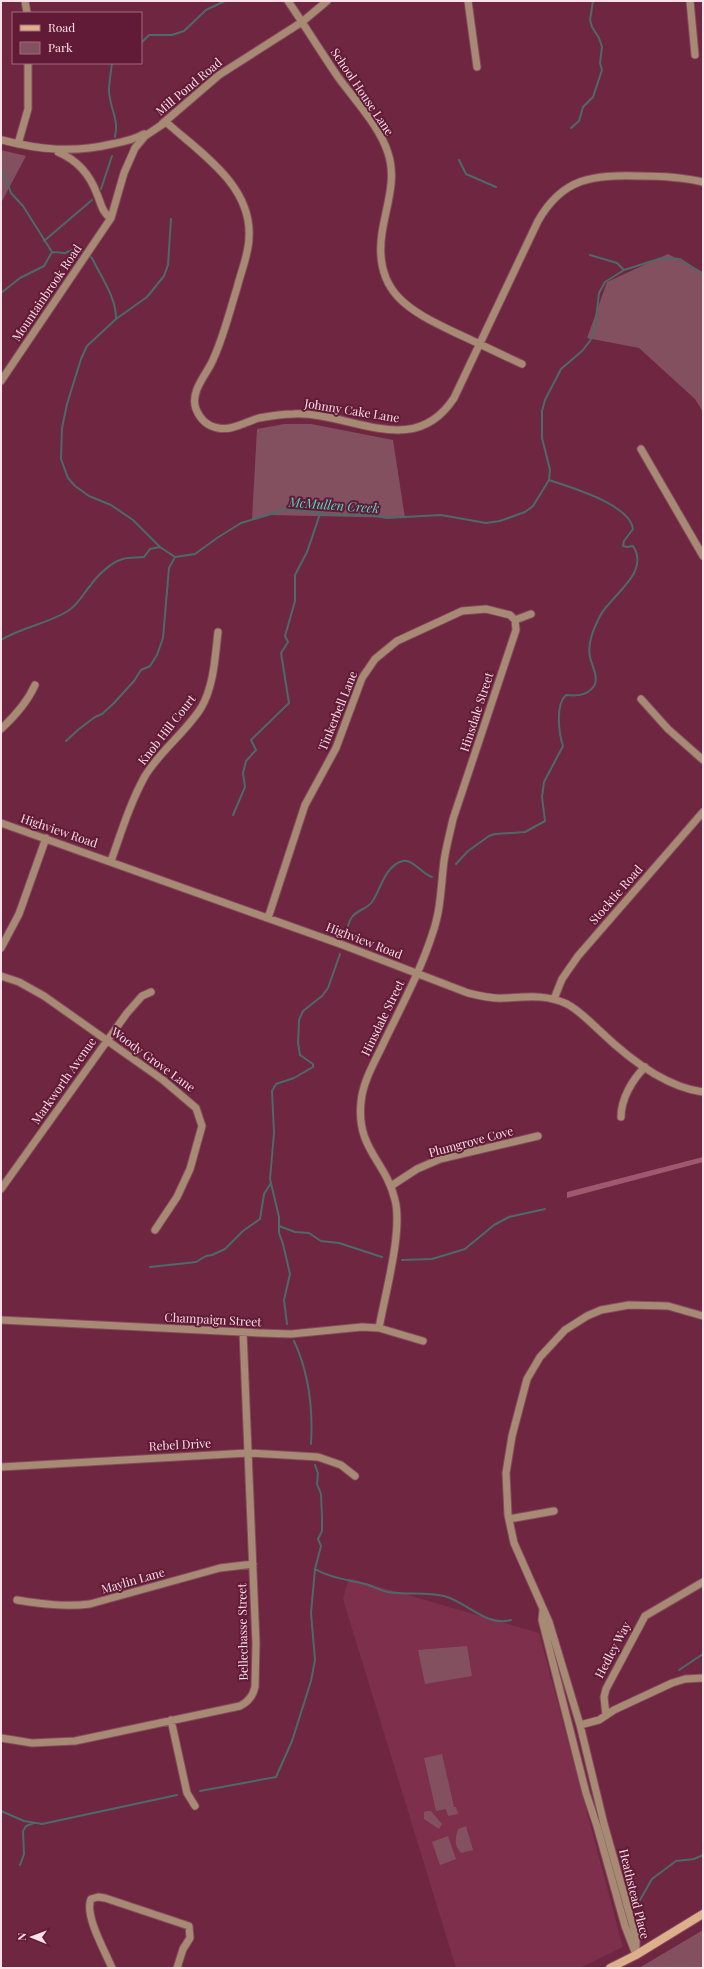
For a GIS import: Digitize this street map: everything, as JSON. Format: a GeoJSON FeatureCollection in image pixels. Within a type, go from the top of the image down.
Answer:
{"type":"FeatureCollection","features":[{"type":"Feature","properties":{"kind":"main road"},"geometry":{"type":"LineString","coordinates":[[610,1968],[636,1955],[703,1914]]}},
{"type":"Feature","properties":{"kind":"street"},"geometry":{"type":"LineString","coordinates":[[25,1],[26,12]]}},
{"type":"Feature","properties":{"kind":"street","name":"School House Lane"},"geometry":{"type":"LineString","coordinates":[[288,1],[379,134],[389,154],[392,180],[380,252],[388,282],[398,298],[411,309],[522,364]]}},
{"type":"Feature","properties":{"kind":"street","name":"Mill Pond Road"},"geometry":{"type":"LineString","coordinates":[[2,140],[48,150],[73,151],[114,144],[142,135],[166,122],[220,75],[302,22],[327,1]]}},
{"type":"Feature","properties":{"kind":"street"},"geometry":{"type":"LineString","coordinates":[[468,1],[477,68]]}},
{"type":"Feature","properties":{"kind":"street"},"geometry":{"type":"LineString","coordinates":[[690,1],[695,55]]}},
{"type":"Feature","properties":{"kind":"street"},"geometry":{"type":"LineString","coordinates":[[18,144],[28,109],[28,64]]}},
{"type":"Feature","properties":{"kind":"street","name":"Mountainbrook Road"},"geometry":{"type":"LineString","coordinates":[[1,381],[111,218],[124,173],[135,148],[145,136],[166,122]]}},
{"type":"Feature","properties":{"kind":"street","name":"Johnny Cake Lane"},"geometry":{"type":"LineString","coordinates":[[166,122],[231,181],[244,204],[249,223],[248,249],[221,339],[195,396],[196,408],[204,422],[216,428],[224,429],[276,415],[303,414],[389,430],[406,431],[431,422],[448,407],[480,344],[538,221],[553,199],[564,189],[580,181],[599,176],[663,176],[703,182]]}},
{"type":"Feature","properties":{"kind":"street"},"geometry":{"type":"LineString","coordinates":[[48,150],[68,156],[85,172],[92,182],[104,212],[111,218]]}},
{"type":"Feature","properties":{"kind":"street"},"geometry":{"type":"LineString","coordinates":[[641,449],[703,556]]}},
{"type":"Feature","properties":{"kind":"street","name":"Tinkerbell Lane"},"geometry":{"type":"LineString","coordinates":[[268,918],[305,805],[336,748],[362,678],[375,659],[396,641],[462,611],[486,610],[510,615],[515,620]]}},
{"type":"Feature","properties":{"kind":"street"},"geometry":{"type":"LineString","coordinates":[[515,620],[531,614]]}},
{"type":"Feature","properties":{"kind":"street","name":"Hinsdale Street"},"geometry":{"type":"LineString","coordinates":[[379,1328],[398,1222],[397,1208],[391,1186],[372,1156],[364,1138],[361,1125],[361,1100],[368,1076],[417,973],[433,932],[439,912],[446,846],[453,819],[516,630],[515,620]]}},
{"type":"Feature","properties":{"kind":"street","name":"Knob Hill Court"},"geometry":{"type":"LineString","coordinates":[[111,861],[128,813],[145,776],[163,751],[189,723],[204,702],[212,675],[218,632]]}},
{"type":"Feature","properties":{"kind":"street"},"geometry":{"type":"LineString","coordinates":[[1,729],[20,709],[30,696],[35,685]]}},
{"type":"Feature","properties":{"kind":"street"},"geometry":{"type":"LineString","coordinates":[[641,699],[668,729],[703,760]]}},
{"type":"Feature","properties":{"kind":"street","name":"Stocktie Road"},"geometry":{"type":"LineString","coordinates":[[554,999],[562,979],[578,956],[703,812]]}},
{"type":"Feature","properties":{"kind":"street","name":"Highview Road"},"geometry":{"type":"LineString","coordinates":[[1,823],[111,861],[482,997],[505,998],[536,996],[554,999],[568,1005],[586,1016],[600,1031],[645,1067],[678,1087],[703,1092]]}},
{"type":"Feature","properties":{"kind":"street"},"geometry":{"type":"LineString","coordinates":[[1,948],[19,914],[46,838]]}},
{"type":"Feature","properties":{"kind":"street","name":"Woody Grove Lane"},"geometry":{"type":"LineString","coordinates":[[1,976],[23,984],[44,996],[190,1101],[196,1108],[201,1118],[202,1126],[190,1169],[179,1193],[156,1230]]}},
{"type":"Feature","properties":{"kind":"street","name":"Markworth Avenue"},"geometry":{"type":"LineString","coordinates":[[1,1189],[136,1001],[151,992]]}},
{"type":"Feature","properties":{"kind":"street"},"geometry":{"type":"LineString","coordinates":[[622,1117],[622,1103],[629,1089],[645,1067]]}},
{"type":"Feature","properties":{"kind":"street","name":"Plumgrove Cove"},"geometry":{"type":"LineString","coordinates":[[391,1186],[417,1169],[440,1159],[538,1136]]}},
{"type":"Feature","properties":{"kind":"street","name":"Heathstead Place"},"geometry":{"type":"LineString","coordinates":[[636,1955],[636,1937],[604,1824],[580,1725],[549,1622],[518,1556],[506,1499],[506,1473],[516,1416],[531,1370],[551,1343],[571,1325],[587,1316],[615,1307],[640,1304],[657,1304],[703,1316]]}},
{"type":"Feature","properties":{"kind":"street","name":"Champaign Street"},"geometry":{"type":"LineString","coordinates":[[1,1320],[291,1334],[362,1327],[379,1328],[423,1341]]}},
{"type":"Feature","properties":{"kind":"street","name":"Bellechasse Street"},"geometry":{"type":"LineString","coordinates":[[1,1738],[32,1743],[66,1742],[240,1706],[249,1699],[253,1693],[255,1687],[256,1643],[243,1332]]}},
{"type":"Feature","properties":{"kind":"street","name":"Rebel Drive"},"geometry":{"type":"LineString","coordinates":[[1,1467],[248,1453],[318,1457],[341,1465],[354,1476]]}},
{"type":"Feature","properties":{"kind":"street"},"geometry":{"type":"LineString","coordinates":[[509,1519],[554,1511]]}},
{"type":"Feature","properties":{"kind":"street","name":"Maylin Lane"},"geometry":{"type":"LineString","coordinates":[[17,1600],[68,1606],[90,1604],[215,1569],[253,1564]]}},
{"type":"Feature","properties":{"kind":"street","name":"Hedley Way"},"geometry":{"type":"LineString","coordinates":[[606,1715],[604,1697],[606,1689],[627,1652],[642,1620],[651,1611],[703,1582]]}},
{"type":"Feature","properties":{"kind":"street","name":"Heathstead Place"},"geometry":{"type":"LineString","coordinates":[[543,1609],[542,1620],[586,1793],[597,1826],[625,1926],[636,1955]]}},
{"type":"Feature","properties":{"kind":"street"},"geometry":{"type":"LineString","coordinates":[[580,1725],[599,1720],[606,1715],[672,1682],[685,1679],[703,1678]]}},
{"type":"Feature","properties":{"kind":"street"},"geometry":{"type":"LineString","coordinates":[[171,1720],[187,1793],[195,1806]]}},
{"type":"Feature","properties":{"kind":"street"},"geometry":{"type":"LineString","coordinates":[[112,1968],[90,1917],[89,1904],[91,1899],[98,1897],[189,1926],[190,1938],[183,1948],[177,1968]]}},
{"type":"Feature","properties":{"kind":"shaded area"},"geometry":{"type":"Polygon","coordinates":[[[703,1157],[703,1162],[567,1198],[567,1192],[703,1157]]]}},
{"type":"Feature","properties":{"kind":"shaded area"},"geometry":{"type":"Polygon","coordinates":[[[349,1578],[539,1633],[623,1947],[580,1968],[456,1968],[343,1599],[349,1578]]]}},
{"type":"Feature","properties":{"kind":"green space"},"geometry":{"type":"Polygon","coordinates":[[[1,150],[26,156],[1,203],[1,150]]]}},
{"type":"Feature","properties":{"kind":"green space"},"geometry":{"type":"Polygon","coordinates":[[[668,254],[703,272],[703,412],[695,399],[639,348],[587,338],[607,282],[668,254]]]}},
{"type":"Feature","properties":{"kind":"green space"},"geometry":{"type":"Polygon","coordinates":[[[285,424],[311,424],[393,440],[405,518],[268,515],[252,520],[257,429],[285,424]]]}},
{"type":"Feature","properties":{"kind":"green space"},"geometry":{"type":"Polygon","coordinates":[[[467,1646],[472,1676],[425,1684],[418,1650],[467,1646]]]}},
{"type":"Feature","properties":{"kind":"green space"},"geometry":{"type":"Polygon","coordinates":[[[442,1754],[454,1807],[456,1807],[458,1814],[448,1816],[446,1809],[436,1811],[424,1758],[442,1754]]]}},
{"type":"Feature","properties":{"kind":"green space"},"geometry":{"type":"Polygon","coordinates":[[[431,1811],[442,1824],[439,1829],[424,1819],[424,1812],[431,1811]]]}},
{"type":"Feature","properties":{"kind":"green space"},"geometry":{"type":"Polygon","coordinates":[[[466,1826],[473,1850],[461,1853],[456,1845],[456,1836],[458,1829],[466,1826]]]}},
{"type":"Feature","properties":{"kind":"green space"},"geometry":{"type":"Polygon","coordinates":[[[448,1836],[456,1859],[440,1865],[432,1842],[448,1836]]]}},
{"type":"Feature","properties":{"kind":"green space"},"geometry":{"type":"Polygon","coordinates":[[[703,1930],[703,1968],[639,1968],[703,1930]]]}},
{"type":"Feature","properties":{"kind":"waterway"},"geometry":{"type":"LineString","coordinates":[[142,42],[149,35],[172,35],[184,31],[206,10],[225,1]]}},
{"type":"Feature","properties":{"kind":"waterway"},"geometry":{"type":"LineString","coordinates":[[571,128],[579,121],[583,107],[593,97],[602,70],[600,63],[602,47],[590,20],[593,1]]}},
{"type":"Feature","properties":{"kind":"waterway"},"geometry":{"type":"LineString","coordinates":[[112,64],[109,91],[116,124],[115,137]]}},
{"type":"Feature","properties":{"kind":"waterway"},"geometry":{"type":"LineString","coordinates":[[101,189],[112,156]]}},
{"type":"Feature","properties":{"kind":"waterway"},"geometry":{"type":"LineString","coordinates":[[459,160],[466,174],[496,187]]}},
{"type":"Feature","properties":{"kind":"waterway"},"geometry":{"type":"LineString","coordinates":[[1,171],[4,174],[11,193],[23,206],[52,252]]}},
{"type":"Feature","properties":{"kind":"waterway"},"geometry":{"type":"LineString","coordinates":[[44,241],[92,200]]}},
{"type":"Feature","properties":{"kind":"waterway","name":"McMullen Creek"},"geometry":{"type":"LineString","coordinates":[[171,219],[168,265],[164,276],[147,297],[116,319],[87,346],[81,359],[67,404],[62,428],[61,459],[68,478],[75,486],[89,496],[111,505],[133,520],[160,547],[175,557],[195,554],[241,523],[288,509],[333,515],[370,515],[387,518],[441,515],[486,523],[500,521],[525,512],[533,506],[549,480],[550,470],[542,438],[542,411],[545,400],[561,369],[582,351],[590,341],[595,327],[599,293],[605,282],[624,270],[662,258],[680,259],[703,274]]}},
{"type":"Feature","properties":{"kind":"waterway","name":"McMullen Creek"},"geometry":{"type":"LineString","coordinates":[[52,252],[65,253],[75,249],[85,252]]}},
{"type":"Feature","properties":{"kind":"waterway","name":"McMullen Creek"},"geometry":{"type":"LineString","coordinates":[[1,293],[20,278],[44,266],[52,252]]}},
{"type":"Feature","properties":{"kind":"waterway","name":"McMullen Creek"},"geometry":{"type":"LineString","coordinates":[[88,255],[92,258],[111,295],[114,302],[116,318]]}},
{"type":"Feature","properties":{"kind":"waterway"},"geometry":{"type":"LineString","coordinates":[[590,255],[617,263],[624,270]]}},
{"type":"Feature","properties":{"kind":"waterway"},"geometry":{"type":"LineString","coordinates":[[456,864],[468,851],[489,836],[495,834],[525,832],[545,821],[542,797],[544,782],[563,746],[559,727],[560,706],[566,695],[582,695],[594,686],[596,679],[589,652],[593,631],[605,608],[627,584],[637,566],[637,556],[633,546],[623,546],[624,541],[633,529],[629,520],[621,512],[610,504],[584,492],[549,480]]}},
{"type":"Feature","properties":{"kind":"waterway"},"geometry":{"type":"LineString","coordinates":[[233,815],[245,787],[243,773],[246,761],[256,750],[251,740],[289,703],[281,653],[288,642],[285,636],[295,601],[295,575],[307,552],[320,514]]}},
{"type":"Feature","properties":{"kind":"waterway"},"geometry":{"type":"LineString","coordinates":[[1,640],[68,611],[78,602],[100,574],[119,560],[125,558],[144,557],[150,549],[160,547]]}},
{"type":"Feature","properties":{"kind":"waterway"},"geometry":{"type":"LineString","coordinates":[[66,741],[79,729],[95,717],[102,714],[114,703],[134,681],[141,670],[150,666],[157,655],[163,638],[169,568],[175,557]]}},
{"type":"Feature","properties":{"kind":"waterway"},"geometry":{"type":"LineString","coordinates":[[345,937],[352,917],[372,902],[387,873],[397,863],[403,861],[410,862],[432,877]]}},
{"type":"Feature","properties":{"kind":"waterway"},"geometry":{"type":"LineString","coordinates":[[287,1324],[284,1300],[290,1274],[279,1233],[279,1217],[270,1179],[274,1133],[272,1091],[276,1084],[294,1078],[313,1067],[313,1064],[300,1055],[298,1043],[299,1020],[303,1011],[322,996],[328,988],[340,954]]}},
{"type":"Feature","properties":{"kind":"waterway"},"geometry":{"type":"LineString","coordinates":[[150,1267],[196,1262],[206,1256],[225,1249],[243,1231],[260,1219],[264,1194],[271,1183]]}},
{"type":"Feature","properties":{"kind":"waterway"},"geometry":{"type":"LineString","coordinates":[[402,1260],[432,1259],[465,1249],[494,1225],[509,1217],[545,1209]]}},
{"type":"Feature","properties":{"kind":"waterway"},"geometry":{"type":"LineString","coordinates":[[279,1226],[295,1232],[309,1233],[321,1241],[339,1243],[382,1257]]}},
{"type":"Feature","properties":{"kind":"waterway"},"geometry":{"type":"LineString","coordinates":[[294,1341],[303,1366],[309,1392],[311,1444]]}},
{"type":"Feature","properties":{"kind":"waterway"},"geometry":{"type":"LineString","coordinates":[[200,1791],[276,1777],[292,1741],[311,1681],[315,1660],[311,1613],[315,1569],[321,1546],[318,1539],[322,1531],[321,1494],[317,1484],[318,1473],[315,1465]]}},
{"type":"Feature","properties":{"kind":"waterway"},"geometry":{"type":"LineString","coordinates":[[315,1569],[333,1577],[365,1584],[385,1591],[444,1596],[493,1620],[511,1620]]}},
{"type":"Feature","properties":{"kind":"waterway"},"geometry":{"type":"LineString","coordinates":[[679,1670],[703,1654]]}},
{"type":"Feature","properties":{"kind":"waterway"},"geometry":{"type":"LineString","coordinates":[[1,1811],[24,1821],[42,1824],[177,1795]]}},
{"type":"Feature","properties":{"kind":"waterway"},"geometry":{"type":"LineString","coordinates":[[20,1865],[24,1854],[23,1831],[26,1826],[34,1823]]}},
{"type":"Feature","properties":{"kind":"waterway"},"geometry":{"type":"LineString","coordinates":[[640,1900],[652,1879],[676,1861],[694,1859],[703,1855]]}}]}
